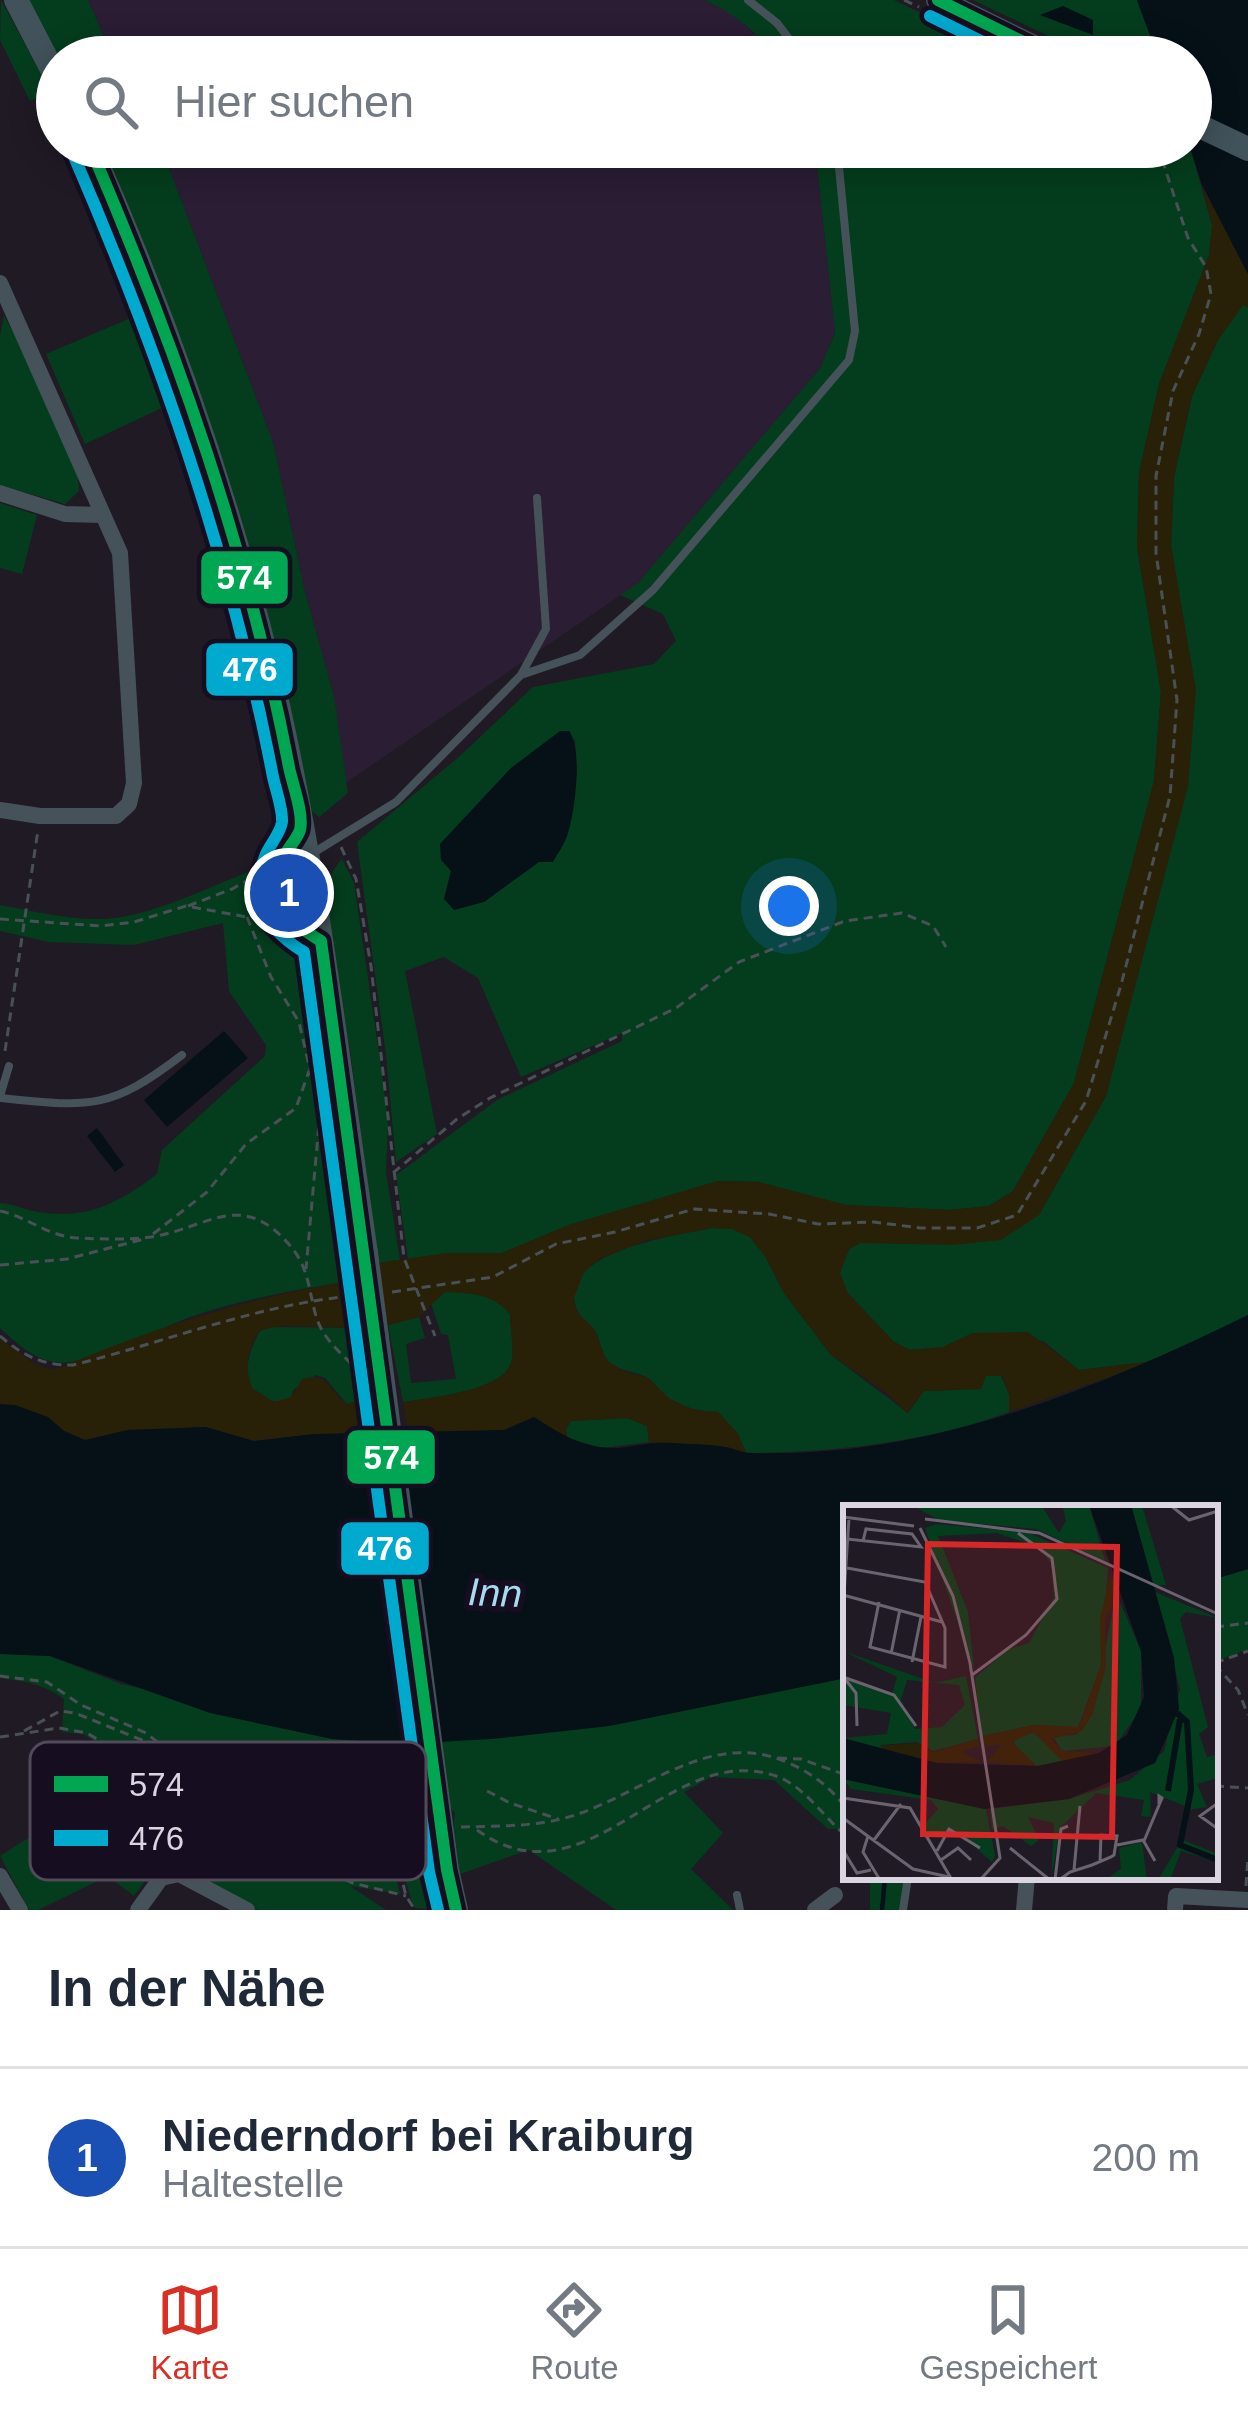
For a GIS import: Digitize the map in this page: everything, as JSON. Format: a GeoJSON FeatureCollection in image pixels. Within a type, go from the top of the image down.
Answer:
{"type":"FeatureCollection","features":[{"type":"Feature","properties":{"kind":"main road"},"geometry":{"type":"LineString","coordinates":[[16,0],[36,39]]}},
{"type":"Feature","properties":{"kind":"main road"},"geometry":{"type":"LineString","coordinates":[[938,0],[1011,36]]}},
{"type":"Feature","properties":{"kind":"main road"},"geometry":{"type":"LineString","coordinates":[[1212,132],[1248,149]]}},
{"type":"Feature","properties":{"kind":"main road"},"geometry":{"type":"LineString","coordinates":[[98,168],[197,416],[274,690],[321,940],[366,1253],[377,1383],[456,1910]]}},
{"type":"Feature","properties":{"kind":"street"},"geometry":{"type":"LineString","coordinates":[[0,283],[120,554],[134,793],[116,816],[40,816],[0,810]]}},
{"type":"Feature","properties":{"kind":"street"},"geometry":{"type":"LineString","coordinates":[[0,494],[64,514],[101,515]]}},
{"type":"Feature","properties":{"kind":"street"},"geometry":{"type":"LineString","coordinates":[[0,1876],[20,1910]]}},
{"type":"Feature","properties":{"kind":"street"},"geometry":{"type":"LineString","coordinates":[[138,1910],[160,1880]]}},
{"type":"Feature","properties":{"kind":"street"},"geometry":{"type":"LineString","coordinates":[[190,1880],[247,1910]]}},
{"type":"Feature","properties":{"kind":"street"},"geometry":{"type":"LineString","coordinates":[[815,1910],[835,1895]]}},
{"type":"Feature","properties":{"kind":"street"},"geometry":{"type":"LineString","coordinates":[[1175,1910],[1176,1896],[1246,1899]]}},
{"type":"Feature","properties":{"kind":"lane"},"geometry":{"type":"LineString","coordinates":[[748,0],[787,36]]}},
{"type":"Feature","properties":{"kind":"lane"},"geometry":{"type":"LineString","coordinates":[[521,675],[580,655],[653,590],[849,360],[855,331],[839,168]]}},
{"type":"Feature","properties":{"kind":"lane"},"geometry":{"type":"LineString","coordinates":[[306,856],[396,802],[521,675],[547,629],[537,498]]}},
{"type":"Feature","properties":{"kind":"lane"},"geometry":{"type":"LineString","coordinates":[[301,827],[278,864],[280,908],[321,940]]}},
{"type":"Feature","properties":{"kind":"lane"},"geometry":{"type":"LineString","coordinates":[[7,1060],[0,1097],[91,1105],[142,1085],[182,1055]]}},
{"type":"Feature","properties":{"kind":"lane"},"geometry":{"type":"LineString","coordinates":[[903,1910],[908,1880]]}},
{"type":"Feature","properties":{"kind":"lane"},"geometry":{"type":"LineString","coordinates":[[737,1895],[740,1910]]}},
{"type":"Feature","properties":{"kind":"path"},"geometry":{"type":"LineString","coordinates":[[381,1293],[493,1277],[556,1244],[694,1209],[769,1214],[818,1224],[874,1222],[920,1228],[977,1228],[1017,1215],[1085,1101],[1121,986],[1170,796],[1177,700],[1156,554],[1156,476],[1173,391],[1211,295],[1206,267],[1188,238],[1165,168]]}},
{"type":"Feature","properties":{"kind":"path"},"geometry":{"type":"LineString","coordinates":[[7,1060],[4,1040],[40,816]]}},
{"type":"Feature","properties":{"kind":"path"},"geometry":{"type":"LineString","coordinates":[[334,840],[346,852],[356,879],[388,1101],[404,1258],[435,1336]]}},
{"type":"Feature","properties":{"kind":"path"},"geometry":{"type":"LineString","coordinates":[[0,919],[100,926],[134,922],[232,890],[278,864]]}},
{"type":"Feature","properties":{"kind":"path"},"geometry":{"type":"LineString","coordinates":[[186,907],[247,917],[285,916]]}},
{"type":"Feature","properties":{"kind":"path"},"geometry":{"type":"LineString","coordinates":[[393,1173],[490,1098],[676,1008],[739,962],[845,921],[902,913],[933,926],[946,947]]}},
{"type":"Feature","properties":{"kind":"path"},"geometry":{"type":"LineString","coordinates":[[247,917],[272,977],[299,1022],[320,1113],[306,1270]]}},
{"type":"Feature","properties":{"kind":"path"},"geometry":{"type":"LineString","coordinates":[[0,1211],[71,1238],[149,1237],[207,1192],[246,1144],[296,1108],[310,1070]]}},
{"type":"Feature","properties":{"kind":"path"},"geometry":{"type":"LineString","coordinates":[[0,1265],[85,1255],[216,1215],[260,1220],[292,1248],[306,1270],[316,1320],[333,1345],[377,1383]]}},
{"type":"Feature","properties":{"kind":"path"},"geometry":{"type":"LineString","coordinates":[[0,1336],[50,1366],[73,1365],[313,1298],[363,1295]]}},
{"type":"Feature","properties":{"kind":"path"},"geometry":{"type":"LineString","coordinates":[[1218,1627],[1248,1623]]}},
{"type":"Feature","properties":{"kind":"path"},"geometry":{"type":"LineString","coordinates":[[1218,1663],[1248,1651]]}},
{"type":"Feature","properties":{"kind":"path"},"geometry":{"type":"LineString","coordinates":[[1218,1667],[1238,1690],[1248,1715]]}},
{"type":"Feature","properties":{"kind":"path"},"geometry":{"type":"LineString","coordinates":[[0,1676],[47,1682],[81,1706],[146,1732],[158,1742]]}},
{"type":"Feature","properties":{"kind":"path"},"geometry":{"type":"LineString","coordinates":[[20,1734],[61,1711],[146,1742]]}},
{"type":"Feature","properties":{"kind":"path"},"geometry":{"type":"LineString","coordinates":[[0,1737],[58,1728],[87,1732],[104,1742]]}},
{"type":"Feature","properties":{"kind":"path"},"geometry":{"type":"LineString","coordinates":[[426,1834],[559,1819],[713,1754],[758,1752],[776,1758],[811,1774],[843,1804]]}},
{"type":"Feature","properties":{"kind":"path"},"geometry":{"type":"LineString","coordinates":[[776,1758],[801,1759],[843,1774]]}},
{"type":"Feature","properties":{"kind":"path"},"geometry":{"type":"LineString","coordinates":[[473,1827],[514,1852],[554,1853],[724,1771],[780,1777],[843,1833]]}},
{"type":"Feature","properties":{"kind":"path"},"geometry":{"type":"LineString","coordinates":[[426,1793],[434,1778]]}},
{"type":"Feature","properties":{"kind":"path"},"geometry":{"type":"LineString","coordinates":[[1218,1786],[1248,1788]]}},
{"type":"Feature","properties":{"kind":"path"},"geometry":{"type":"LineString","coordinates":[[488,1791],[559,1819]]}},
{"type":"Feature","properties":{"kind":"path"},"geometry":{"type":"LineString","coordinates":[[1246,1899],[1248,1857]]}},
{"type":"Feature","properties":{"kind":"path"},"geometry":{"type":"LineString","coordinates":[[348,1880],[406,1896]]}},
{"type":"Feature","properties":{"kind":"path"},"geometry":{"type":"LineString","coordinates":[[402,1880],[415,1910]]}},
{"type":"Feature","properties":{"kind":"shaded area"},"geometry":{"type":"Polygon","coordinates":[[[88,0],[704,0],[726,9],[757,36],[104,36],[88,0]]]}},
{"type":"Feature","properties":{"kind":"shaded area"},"geometry":{"type":"Polygon","coordinates":[[[169,168],[817,168],[835,332],[820,368],[637,584],[344,784],[334,696],[305,592],[273,442],[169,168]]]}},
{"type":"Feature","properties":{"kind":"green space"},"geometry":{"type":"Polygon","coordinates":[[[1,0],[36,64],[36,98],[30,101],[0,40],[1,0]]]}},
{"type":"Feature","properties":{"kind":"green space"},"geometry":{"type":"Polygon","coordinates":[[[27,0],[88,0],[104,36],[46,36],[27,0]]]}},
{"type":"Feature","properties":{"kind":"green space"},"geometry":{"type":"Polygon","coordinates":[[[704,0],[894,0],[969,36],[757,36],[704,0]]]}},
{"type":"Feature","properties":{"kind":"green space"},"geometry":{"type":"Polygon","coordinates":[[[973,0],[1137,0],[1150,36],[1049,36],[973,0]]]}},
{"type":"Feature","properties":{"kind":"green space"},"geometry":{"type":"Polygon","coordinates":[[[106,168],[169,168],[273,442],[305,592],[334,696],[348,793],[319,817],[310,810],[106,168]]]}},
{"type":"Feature","properties":{"kind":"green space"},"geometry":{"type":"Polygon","coordinates":[[[817,168],[1196,168],[1212,225],[1209,255],[1159,384],[1139,473],[1137,547],[1161,692],[1154,781],[1074,1083],[1013,1191],[989,1206],[950,1210],[846,1205],[758,1182],[718,1181],[569,1225],[502,1253],[408,1259],[396,1175],[497,1100],[622,1041],[622,1033],[521,1077],[478,978],[444,957],[405,971],[437,1134],[396,1162],[357,842],[533,687],[654,664],[676,641],[663,614],[620,595],[637,584],[820,368],[835,332],[817,168]],[[575,739],[440,844],[451,871],[444,899],[484,902],[567,837],[577,772],[575,739]]]}},
{"type":"Feature","properties":{"kind":"green space"},"geometry":{"type":"Polygon","coordinates":[[[1243,305],[1248,307],[1248,1315],[1155,1361],[1079,1370],[1043,1341],[973,1333],[943,1347],[910,1350],[894,1342],[847,1293],[840,1273],[849,1249],[860,1243],[892,1242],[1039,1215],[1106,1096],[1162,883],[1180,606],[1171,545],[1174,477],[1192,396],[1218,340],[1243,305]]]}},
{"type":"Feature","properties":{"kind":"green space"},"geometry":{"type":"Polygon","coordinates":[[[150,310],[183,398],[85,444],[46,354],[150,310]]]}},
{"type":"Feature","properties":{"kind":"green space"},"geometry":{"type":"Polygon","coordinates":[[[4,315],[78,477],[79,491],[65,504],[0,485],[4,315]]]}},
{"type":"Feature","properties":{"kind":"green space"},"geometry":{"type":"Polygon","coordinates":[[[0,503],[37,515],[22,574],[0,568],[0,503]]]}},
{"type":"Feature","properties":{"kind":"green space"},"geometry":{"type":"Polygon","coordinates":[[[342,859],[354,883],[388,1122],[386,1172],[400,1260],[378,1263],[351,1057],[325,914],[327,885],[342,859]]]}},
{"type":"Feature","properties":{"kind":"green space"},"geometry":{"type":"Polygon","coordinates":[[[265,866],[273,920],[300,939],[313,971],[355,1280],[221,1307],[89,1359],[54,1362],[38,1357],[0,1328],[0,1203],[73,1214],[102,1207],[129,1193],[157,1174],[162,1150],[265,1056],[266,1045],[229,991],[223,923],[134,945],[49,942],[0,931],[0,905],[77,918],[122,917],[265,866]]]}},
{"type":"Feature","properties":{"kind":"green space"},"geometry":{"type":"Polygon","coordinates":[[[712,1228],[732,1229],[750,1237],[784,1293],[831,1355],[908,1413],[924,1391],[980,1389],[985,1376],[1001,1376],[1009,1394],[1009,1412],[879,1444],[746,1453],[738,1434],[718,1412],[678,1403],[649,1379],[609,1362],[595,1331],[577,1310],[574,1290],[582,1274],[600,1260],[648,1242],[712,1228]]]}},
{"type":"Feature","properties":{"kind":"green space"},"geometry":{"type":"Polygon","coordinates":[[[445,1292],[488,1298],[510,1314],[511,1363],[505,1373],[480,1387],[403,1402],[388,1325],[419,1317],[425,1338],[406,1344],[411,1383],[456,1379],[448,1335],[441,1334],[431,1303],[445,1292]]]}},
{"type":"Feature","properties":{"kind":"green space"},"geometry":{"type":"Polygon","coordinates":[[[272,1327],[361,1328],[369,1397],[347,1404],[325,1378],[316,1375],[283,1402],[258,1394],[248,1377],[250,1354],[260,1331],[272,1327]]]}},
{"type":"Feature","properties":{"kind":"green space"},"geometry":{"type":"Polygon","coordinates":[[[627,1418],[647,1426],[649,1442],[602,1448],[567,1438],[571,1421],[627,1418]]]}},
{"type":"Feature","properties":{"kind":"green space"},"geometry":{"type":"Polygon","coordinates":[[[1248,1569],[1248,1649],[1222,1659],[1218,1658],[1218,1578],[1248,1569]]]}},
{"type":"Feature","properties":{"kind":"green space"},"geometry":{"type":"Polygon","coordinates":[[[0,1654],[50,1656],[121,1684],[390,1742],[96,1742],[83,1734],[62,1732],[64,1699],[34,1684],[0,1678],[0,1654]]]}},
{"type":"Feature","properties":{"kind":"green space"},"geometry":{"type":"Polygon","coordinates":[[[843,1679],[843,1829],[828,1829],[774,1780],[711,1777],[684,1792],[723,1833],[691,1869],[733,1910],[616,1910],[529,1850],[457,1875],[452,1837],[455,1813],[448,1806],[441,1742],[609,1726],[843,1679]]]}},
{"type":"Feature","properties":{"kind":"green space"},"geometry":{"type":"Polygon","coordinates":[[[426,1813],[444,1910],[414,1908],[406,1880],[426,1880],[426,1813]]]}},
{"type":"Feature","properties":{"kind":"green space"},"geometry":{"type":"Polygon","coordinates":[[[30,1837],[30,1880],[100,1880],[29,1910],[0,1856],[30,1837]]]}},
{"type":"Feature","properties":{"kind":"green space"},"geometry":{"type":"Polygon","coordinates":[[[113,1880],[146,1880],[134,1896],[113,1880]]]}},
{"type":"Feature","properties":{"kind":"green space"},"geometry":{"type":"Polygon","coordinates":[[[197,1880],[396,1880],[400,1894],[350,1886],[386,1910],[258,1910],[232,1893],[197,1880]]]}},
{"type":"Feature","properties":{"kind":"green space"},"geometry":{"type":"Polygon","coordinates":[[[870,1880],[904,1880],[900,1910],[870,1910],[870,1880]]]}},
{"type":"Feature","properties":{"kind":"sand"},"geometry":{"type":"Polygon","coordinates":[[[1202,185],[1248,274],[1248,307],[1243,305],[1218,340],[1192,396],[1174,477],[1171,545],[1196,690],[1188,787],[1106,1096],[1039,1215],[1001,1240],[952,1245],[860,1243],[849,1249],[840,1273],[848,1293],[894,1342],[910,1350],[943,1347],[973,1333],[1028,1332],[1079,1370],[1155,1361],[1009,1412],[1002,1376],[986,1376],[981,1389],[924,1391],[907,1413],[831,1355],[784,1293],[750,1237],[732,1229],[712,1228],[644,1241],[600,1259],[584,1272],[574,1298],[577,1312],[594,1329],[607,1361],[647,1377],[670,1399],[694,1410],[718,1412],[738,1434],[746,1453],[649,1442],[647,1426],[627,1418],[571,1421],[567,1438],[534,1417],[504,1430],[408,1433],[403,1402],[463,1392],[505,1373],[512,1358],[510,1314],[489,1298],[445,1292],[419,1317],[388,1325],[378,1263],[447,1253],[502,1253],[569,1225],[718,1181],[758,1182],[846,1205],[950,1210],[989,1206],[1013,1191],[1074,1083],[1154,781],[1161,692],[1137,547],[1139,473],[1159,384],[1209,255],[1212,225],[1202,185]]]}},
{"type":"Feature","properties":{"kind":"sand"},"geometry":{"type":"Polygon","coordinates":[[[355,1280],[361,1328],[260,1330],[250,1351],[248,1371],[252,1388],[274,1402],[291,1397],[302,1379],[311,1378],[323,1380],[347,1404],[369,1397],[372,1434],[253,1441],[206,1427],[128,1430],[85,1440],[48,1417],[0,1404],[0,1339],[36,1365],[54,1370],[202,1316],[355,1280]]]}},
{"type":"Feature","properties":{"kind":"water"},"geometry":{"type":"Polygon","coordinates":[[[1137,0],[1248,0],[1248,274],[1197,168],[1212,168],[1212,36],[1150,36],[1137,0]]]}},
{"type":"Feature","properties":{"kind":"water"},"geometry":{"type":"Polygon","coordinates":[[[1063,6],[1093,20],[1093,35],[1040,15],[1063,6]]]}},
{"type":"Feature","properties":{"kind":"water"},"geometry":{"type":"Polygon","coordinates":[[[560,731],[569,731],[573,740],[576,782],[570,826],[553,862],[539,862],[484,902],[454,910],[444,899],[451,871],[441,860],[440,844],[511,768],[560,731]]]}},
{"type":"Feature","properties":{"kind":"water"},"geometry":{"type":"Polygon","coordinates":[[[224,1031],[248,1058],[167,1127],[144,1100],[224,1031]]]}},
{"type":"Feature","properties":{"kind":"water"},"geometry":{"type":"Polygon","coordinates":[[[97,1128],[124,1165],[115,1172],[87,1136],[97,1128]]]}},
{"type":"Feature","properties":{"kind":"water","name":"Inn"},"geometry":{"type":"Polygon","coordinates":[[[1248,1315],[1248,1569],[1218,1578],[1218,1505],[843,1505],[843,1679],[609,1726],[492,1739],[372,1742],[332,1739],[210,1713],[50,1656],[0,1654],[0,1404],[48,1417],[85,1440],[128,1430],[206,1427],[254,1441],[314,1434],[504,1430],[534,1417],[566,1436],[601,1447],[665,1443],[748,1453],[817,1452],[881,1445],[1008,1414],[1190,1343],[1248,1315]]]}},
{"type":"Feature","properties":{"kind":"waterway"},"geometry":{"type":"LineString","coordinates":[[882,1910],[885,1880]]}},
{"type":"Feature","properties":{"kind":"transit line","name":"574"},"geometry":{"type":"LineString","coordinates":[[938,0],[1011,36]]}},
{"type":"Feature","properties":{"kind":"transit line","name":"476"},"geometry":{"type":"LineString","coordinates":[[930,16],[970,36]]}},
{"type":"Feature","properties":{"kind":"transit line","name":"476"},"geometry":{"type":"LineString","coordinates":[[79,168],[164,383],[215,538],[280,806],[281,826],[261,870],[260,898],[270,922],[304,952],[411,1742]]}},
{"type":"Feature","properties":{"kind":"transit line","name":"574"},"geometry":{"type":"LineString","coordinates":[[99,168],[180,374],[231,529],[299,807],[300,830],[280,868],[278,894],[288,915],[321,941],[456,1910]]}},
{"type":"Feature","properties":{"kind":"transit line","name":"476"},"geometry":{"type":"LineString","coordinates":[[426,1850],[438,1910]]}},
{"type":"Feature","properties":{"kind":"place","name":"Niederndorf bei Kraiburg"},"geometry":{"type":"Point","coordinates":[289,893]}}]}
